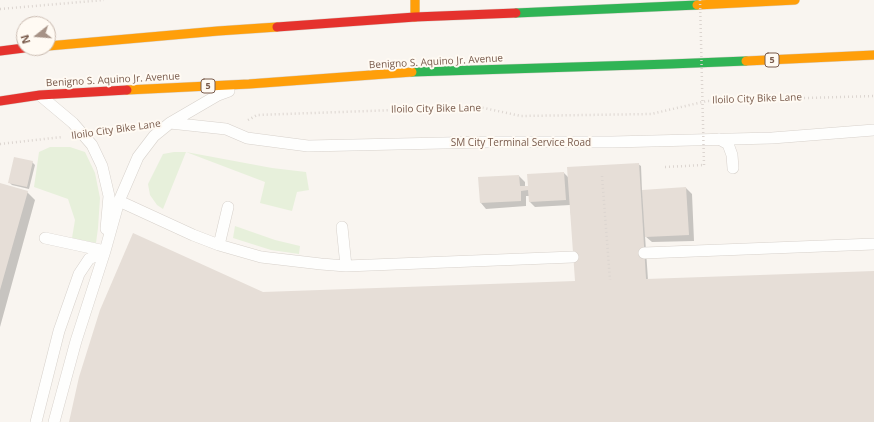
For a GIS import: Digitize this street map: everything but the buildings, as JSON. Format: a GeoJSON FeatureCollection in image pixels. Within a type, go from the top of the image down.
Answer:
{"type":"FeatureCollection","features":[{"type":"Feature","properties":{"kind":"main road"},"geometry":{"type":"LineString","coordinates":[[415,0],[415,17]]}},
{"type":"Feature","properties":{"kind":"main road"},"geometry":{"type":"LineString","coordinates":[[56,45],[218,31],[415,17],[795,0]]}},
{"type":"Feature","properties":{"kind":"main road"},"geometry":{"type":"LineString","coordinates":[[0,51],[16,49]]}},
{"type":"Feature","properties":{"kind":"main road","name":"Benigno S. Aquino Jr. Avenue"},"geometry":{"type":"LineString","coordinates":[[0,100],[40,95],[249,84],[416,72],[670,64],[874,55]]}},
{"type":"Feature","properties":{"kind":"lane"},"geometry":{"type":"LineString","coordinates":[[54,422],[76,341],[105,251],[119,201],[138,157],[154,136],[170,123],[218,95],[249,84]]}},
{"type":"Feature","properties":{"kind":"lane"},"geometry":{"type":"LineString","coordinates":[[40,95],[73,123],[92,145],[102,166],[108,196],[105,251]]}},
{"type":"Feature","properties":{"kind":"lane","name":"SM City Terminal Service Road"},"geometry":{"type":"LineString","coordinates":[[170,123],[226,129],[247,138],[308,146],[488,142],[612,142],[772,138],[874,130]]}},
{"type":"Feature","properties":{"kind":"lane"},"geometry":{"type":"LineString","coordinates":[[719,139],[728,144],[732,154],[733,168]]}},
{"type":"Feature","properties":{"kind":"lane"},"geometry":{"type":"LineString","coordinates":[[119,201],[193,235],[219,245],[261,257],[346,266],[573,257]]}},
{"type":"Feature","properties":{"kind":"lane"},"geometry":{"type":"LineString","coordinates":[[219,245],[228,207]]}},
{"type":"Feature","properties":{"kind":"lane"},"geometry":{"type":"LineString","coordinates":[[342,227],[346,266]]}},
{"type":"Feature","properties":{"kind":"lane"},"geometry":{"type":"LineString","coordinates":[[45,238],[105,251]]}},
{"type":"Feature","properties":{"kind":"lane"},"geometry":{"type":"LineString","coordinates":[[644,253],[874,244]]}},
{"type":"Feature","properties":{"kind":"lane"},"geometry":{"type":"LineString","coordinates":[[36,422],[59,331],[78,274],[89,259],[105,251]]}},
{"type":"Feature","properties":{"kind":"path"},"geometry":{"type":"LineString","coordinates":[[0,9],[104,0]]}},
{"type":"Feature","properties":{"kind":"path"},"geometry":{"type":"LineString","coordinates":[[665,167],[704,165],[700,0]]}},
{"type":"Feature","properties":{"kind":"path","name":"Iloilo City Bike Lane"},"geometry":{"type":"LineString","coordinates":[[226,129],[257,116],[479,107],[521,116],[651,114],[707,101],[874,96]]}},
{"type":"Feature","properties":{"kind":"path","name":"Iloilo City Bike Lane"},"geometry":{"type":"LineString","coordinates":[[0,144],[83,135],[170,123]]}},
{"type":"Feature","properties":{"kind":"path"},"geometry":{"type":"LineString","coordinates":[[602,176],[610,280]]}},
{"type":"Feature","properties":{"kind":"green space"},"geometry":{"type":"Polygon","coordinates":[[[50,147],[70,147],[85,152],[95,173],[100,198],[96,243],[72,238],[75,220],[68,199],[34,187],[39,152],[50,147]]]}},
{"type":"Feature","properties":{"kind":"green space"},"geometry":{"type":"Polygon","coordinates":[[[186,152],[163,209],[157,205],[150,195],[148,184],[163,154],[186,152]]]}},
{"type":"Feature","properties":{"kind":"green space"},"geometry":{"type":"Polygon","coordinates":[[[186,152],[272,168],[306,172],[309,190],[297,192],[292,211],[260,203],[265,182],[186,152]]]}},
{"type":"Feature","properties":{"kind":"green space"},"geometry":{"type":"Polygon","coordinates":[[[235,226],[275,240],[300,246],[299,254],[271,250],[233,238],[235,226]]]}},
{"type":"Feature","properties":{"kind":"traffic: fast"},"geometry":{"type":"LineString","coordinates":[[516,13],[697,5]]}},
{"type":"Feature","properties":{"kind":"traffic: fast"},"geometry":{"type":"LineString","coordinates":[[412,72],[746,61]]}},
{"type":"Feature","properties":{"kind":"traffic: slow"},"geometry":{"type":"LineString","coordinates":[[415,0],[415,17]]}},
{"type":"Feature","properties":{"kind":"traffic: slow"},"geometry":{"type":"LineString","coordinates":[[697,5],[795,0]]}},
{"type":"Feature","properties":{"kind":"traffic: slow"},"geometry":{"type":"LineString","coordinates":[[56,45],[277,27]]}},
{"type":"Feature","properties":{"kind":"traffic: slow"},"geometry":{"type":"LineString","coordinates":[[746,61],[874,55]]}},
{"type":"Feature","properties":{"kind":"traffic: slow"},"geometry":{"type":"LineString","coordinates":[[127,90],[249,84],[412,72]]}},
{"type":"Feature","properties":{"kind":"traffic: jam"},"geometry":{"type":"LineString","coordinates":[[277,27],[415,17],[516,13]]}},
{"type":"Feature","properties":{"kind":"traffic: jam"},"geometry":{"type":"LineString","coordinates":[[0,51],[16,49]]}},
{"type":"Feature","properties":{"kind":"traffic: jam"},"geometry":{"type":"LineString","coordinates":[[0,101],[40,95],[127,90]]}}]}
